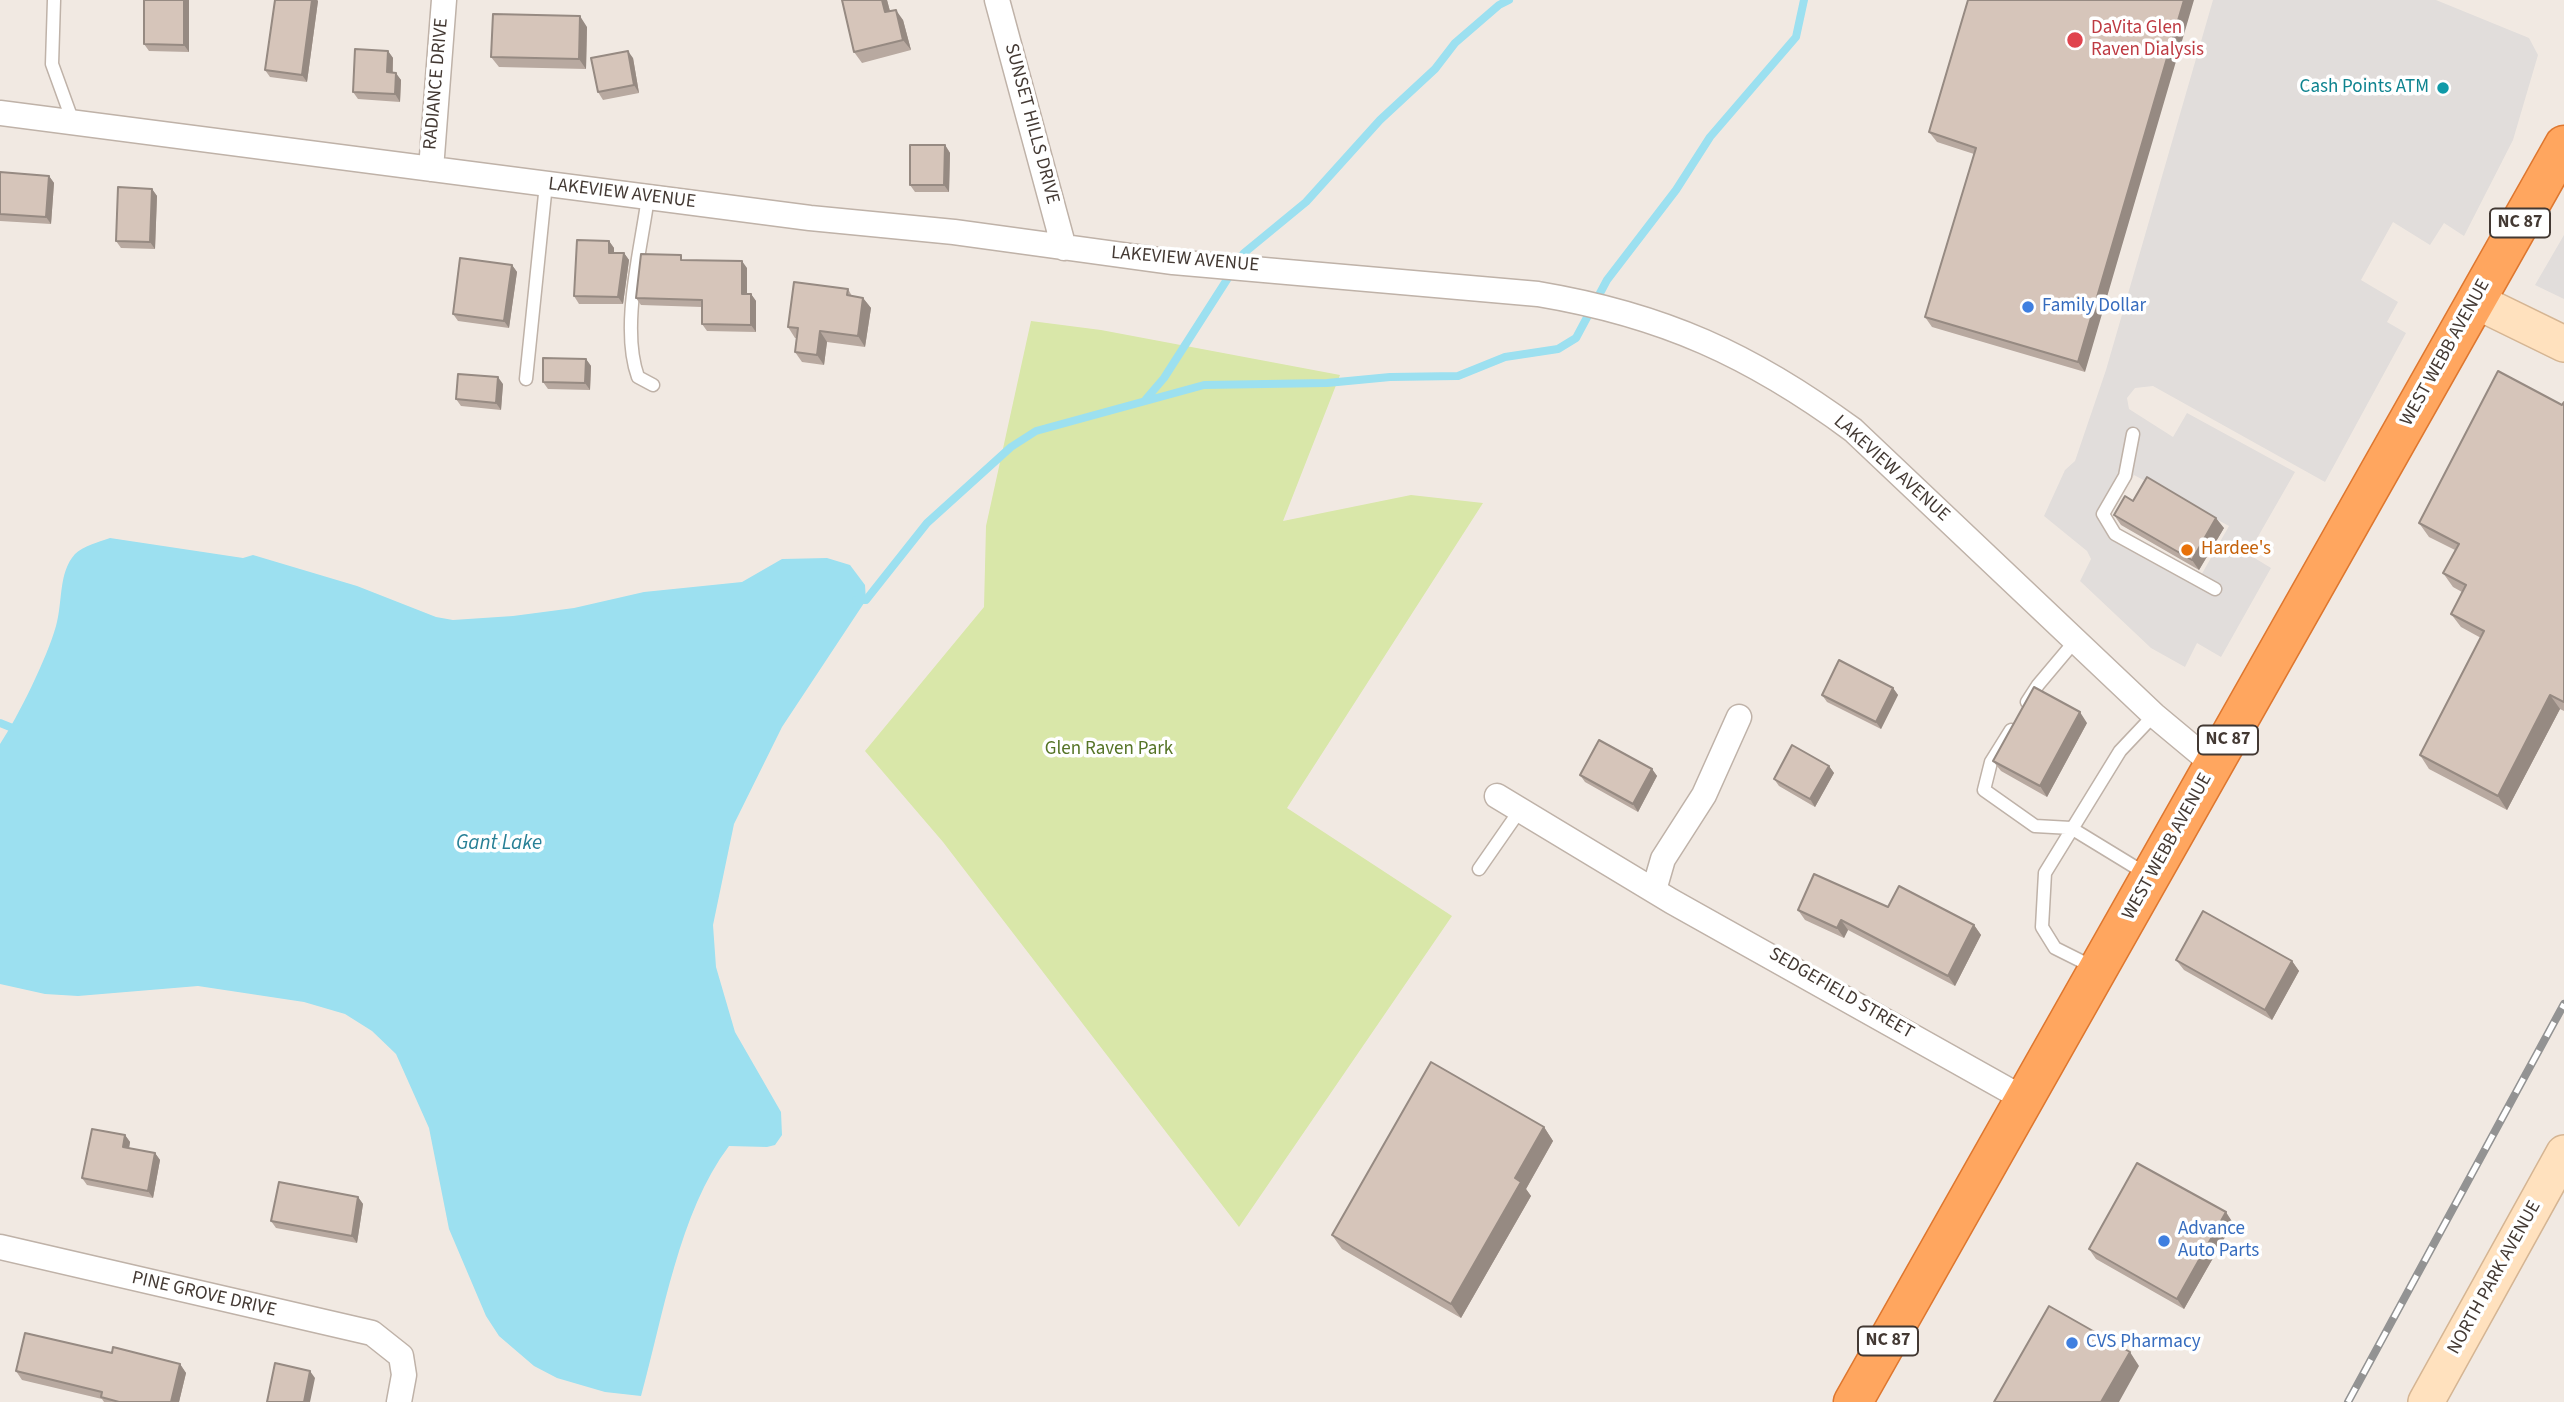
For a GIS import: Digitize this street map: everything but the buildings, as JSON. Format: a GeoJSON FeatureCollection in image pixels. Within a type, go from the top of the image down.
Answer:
{"type":"FeatureCollection","features":[{"type":"Feature","properties":{"kind":"highway","name":"WEST WEBB AVENUE"},"geometry":{"type":"LineString","coordinates":[[1853,1402],[2564,145]]}},
{"type":"Feature","properties":{"kind":"street","name":"RADIANCE DRIVE"},"geometry":{"type":"LineString","coordinates":[[430,169],[444,0]]}},
{"type":"Feature","properties":{"kind":"street","name":"SUNSET HILLS DRIVE"},"geometry":{"type":"LineString","coordinates":[[997,0],[1064,248]]}},
{"type":"Feature","properties":{"kind":"street","name":"LAKEVIEW AVENUE"},"geometry":{"type":"LineString","coordinates":[[0,113],[1173,262],[1538,294],[1587,302],[1661,322],[1751,363],[1799,390],[1853,430],[2154,715],[2214,765]]}},
{"type":"Feature","properties":{"kind":"street"},"geometry":{"type":"LineString","coordinates":[[2476,301],[2564,344]]}},
{"type":"Feature","properties":{"kind":"street"},"geometry":{"type":"LineString","coordinates":[[1654,890],[1663,859],[1704,795],[1739,717]]}},
{"type":"Feature","properties":{"kind":"street","name":"SEDGEFIELD STREET"},"geometry":{"type":"LineString","coordinates":[[1497,796],[1654,890],[2026,1100]]}},
{"type":"Feature","properties":{"kind":"street","name":"NORTH PARK AVENUE"},"geometry":{"type":"LineString","coordinates":[[2426,1402],[2564,1153]]}},
{"type":"Feature","properties":{"kind":"street","name":"PINE GROVE DRIVE"},"geometry":{"type":"LineString","coordinates":[[0,1247],[372,1333],[401,1356],[404,1375],[399,1402]]}},
{"type":"Feature","properties":{"kind":"lane"},"geometry":{"type":"LineString","coordinates":[[54,0],[52,64],[73,122]]}},
{"type":"Feature","properties":{"kind":"lane"},"geometry":{"type":"LineString","coordinates":[[526,379],[546,184]]}},
{"type":"Feature","properties":{"kind":"lane"},"geometry":{"type":"LineString","coordinates":[[648,197],[635,294],[631,355],[638,377],[653,385]]}},
{"type":"Feature","properties":{"kind":"lane"},"geometry":{"type":"LineString","coordinates":[[2133,434],[2125,476],[2103,514],[2115,534],[2215,589]]}},
{"type":"Feature","properties":{"kind":"lane"},"geometry":{"type":"LineString","coordinates":[[2075,641],[2038,685],[1991,762],[1984,790],[2035,826],[2071,828],[2151,877]]}},
{"type":"Feature","properties":{"kind":"lane"},"geometry":{"type":"LineString","coordinates":[[2099,970],[2055,948],[2042,927],[2045,873],[2120,751],[2154,715]]}},
{"type":"Feature","properties":{"kind":"lane"},"geometry":{"type":"LineString","coordinates":[[1479,869],[1520,810]]}},
{"type":"Feature","properties":{"kind":"green space","name":"Glen Raven Park"},"geometry":{"type":"Polygon","coordinates":[[[1031,321],[1101,330],[1340,375],[1283,521],[1411,495],[1483,503],[1287,808],[1452,916],[1239,1227],[943,842],[865,751],[984,607],[986,526],[1031,321]]]}},
{"type":"Feature","properties":{"kind":"shaded area"},"geometry":{"type":"Polygon","coordinates":[[[2213,0],[2436,0],[2529,38],[2538,55],[2513,140],[2464,236],[2444,223],[2430,245],[2393,222],[2361,280],[2398,302],[2387,322],[2406,333],[2325,482],[2153,386],[2135,388],[2127,398],[2129,409],[2173,437],[2187,413],[2295,472],[2248,554],[2271,568],[2221,657],[2197,643],[2185,667],[2151,648],[2080,581],[2091,559],[2087,551],[2044,516],[2065,470],[2075,461],[2106,370],[2213,0]],[[2134,475],[2102,526],[2110,539],[2195,586],[2229,526],[2134,475]]]}},
{"type":"Feature","properties":{"kind":"shaded area"},"geometry":{"type":"Polygon","coordinates":[[[2564,235],[2564,299],[2535,285],[2564,235]]]}},
{"type":"Feature","properties":{"kind":"water","name":"Gant Lake"},"geometry":{"type":"Polygon","coordinates":[[[110,538],[243,558],[253,555],[357,586],[436,617],[453,620],[574,608],[644,592],[742,582],[782,559],[827,558],[850,565],[865,585],[866,600],[782,727],[734,824],[713,925],[716,967],[735,1032],[781,1112],[782,1135],[775,1145],[767,1147],[729,1146],[712,1172],[697,1202],[674,1266],[641,1396],[605,1392],[557,1378],[534,1366],[499,1336],[486,1316],[449,1229],[429,1128],[396,1054],[372,1031],[345,1014],[304,1002],[198,986],[78,996],[45,994],[0,984],[0,744],[31,687],[52,639],[63,579],[70,562],[82,549],[110,538]]]}},
{"type":"Feature","properties":{"kind":"waterway"},"geometry":{"type":"LineString","coordinates":[[1146,399],[1164,378],[1244,253],[1306,202],[1380,120],[1435,69],[1455,43],[1499,5],[1509,0]]}},
{"type":"Feature","properties":{"kind":"waterway"},"geometry":{"type":"LineString","coordinates":[[856,600],[866,600],[927,523],[1011,447],[1036,431],[1204,385],[1327,383],[1390,377],[1458,376],[1505,357],[1558,349],[1576,338],[1607,280],[1676,190],[1710,137],[1796,37],[1804,0]]}},
{"type":"Feature","properties":{"kind":"waterway"},"geometry":{"type":"LineString","coordinates":[[0,723],[20,731]]}},
{"type":"Feature","properties":{"kind":"railway"},"geometry":{"type":"LineString","coordinates":[[2348,1402],[2564,1004]]}},
{"type":"Feature","properties":{"kind":"place","name":"DaVita Glen Raven Dialysis"},"geometry":{"type":"Point","coordinates":[2075,40]}},
{"type":"Feature","properties":{"kind":"place","name":"Cash Points ATM"},"geometry":{"type":"Point","coordinates":[2443,88]}},
{"type":"Feature","properties":{"kind":"place","name":"Family Dollar"},"geometry":{"type":"Point","coordinates":[2028,307]}},
{"type":"Feature","properties":{"kind":"place","name":"Hardee's"},"geometry":{"type":"Point","coordinates":[2187,550]}},
{"type":"Feature","properties":{"kind":"place","name":"Advance Auto Parts"},"geometry":{"type":"Point","coordinates":[2164,1241]}},
{"type":"Feature","properties":{"kind":"place","name":"CVS Pharmacy"},"geometry":{"type":"Point","coordinates":[2072,1343]}}]}
